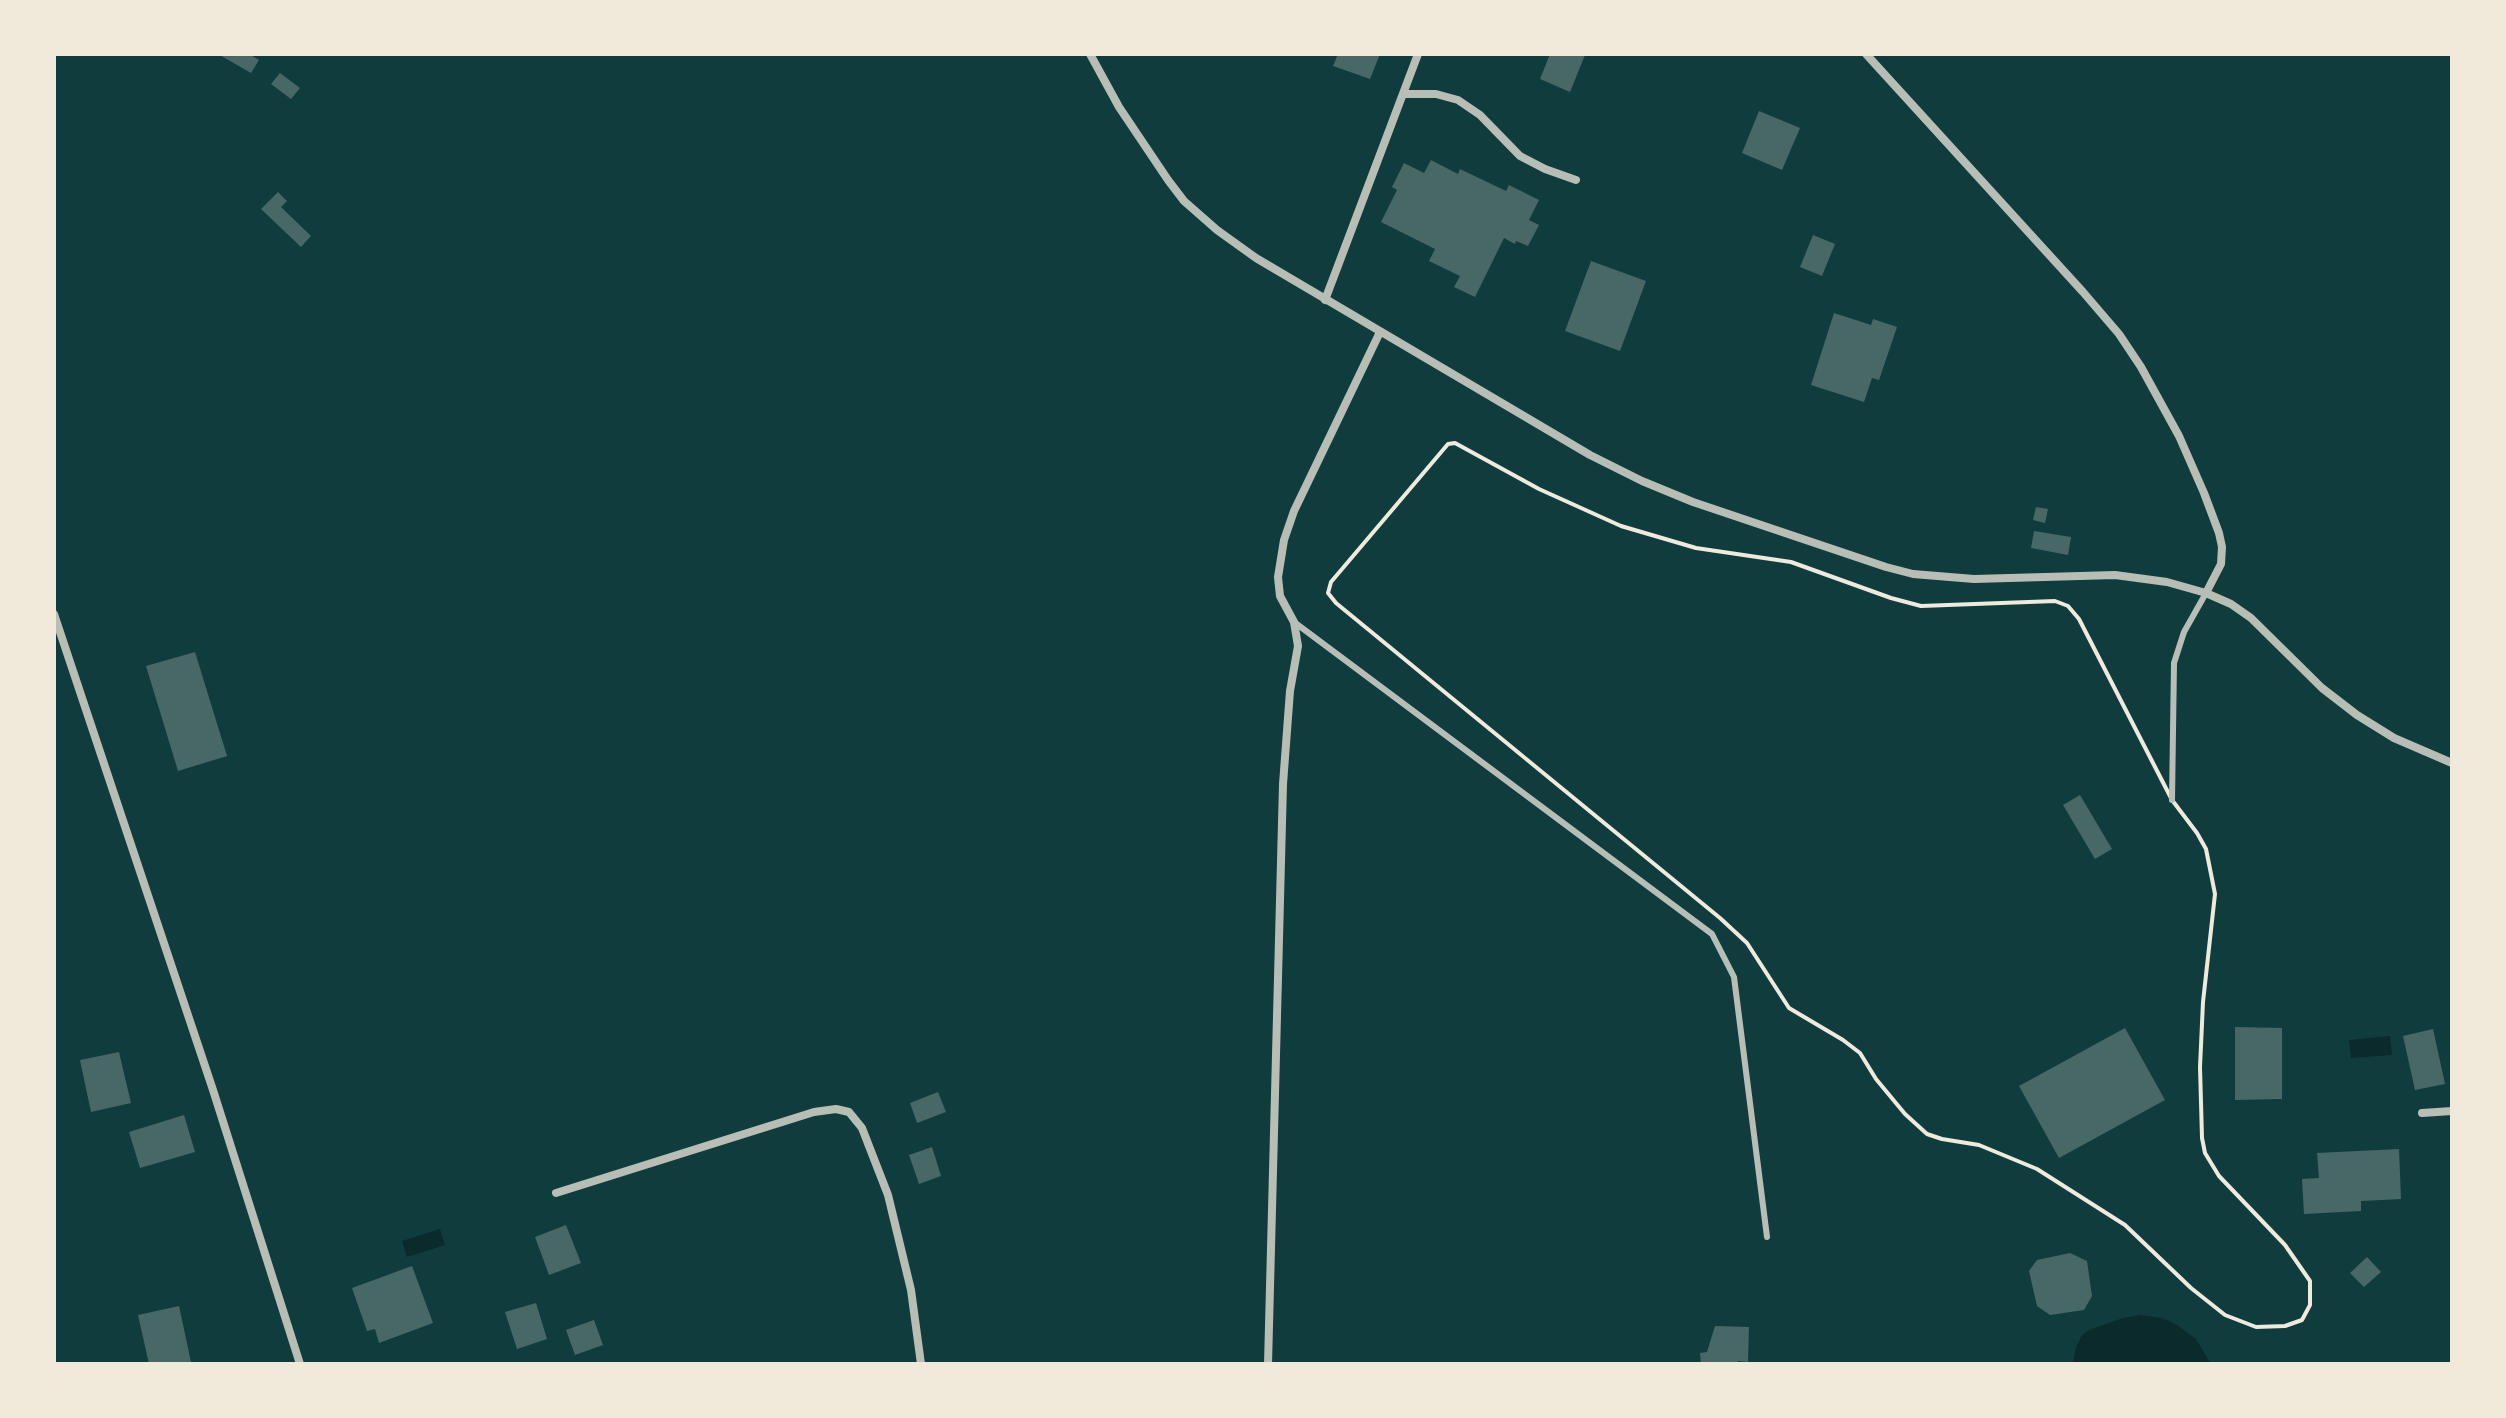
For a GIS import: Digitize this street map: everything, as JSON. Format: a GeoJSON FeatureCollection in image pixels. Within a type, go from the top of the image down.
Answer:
{"type":"FeatureCollection","features":[{"type":"Feature","properties":{"kind":"street"},"geometry":{"type":"LineString","coordinates":[[1090,54],[1131,126],[1184,201],[1230,240],[1539,427],[1642,481],[1693,502],[1913,574],[1947,578],[2115,575],[2167,582],[2206,593],[2241,610],[2322,688],[2357,715],[2394,738],[2452,763]]}},
{"type":"Feature","properties":{"kind":"street"},"geometry":{"type":"LineString","coordinates":[[1325,300],[1418,54]]}},
{"type":"Feature","properties":{"kind":"street"},"geometry":{"type":"LineString","coordinates":[[1866,54],[2083,292],[2141,367],[2179,436],[2219,533],[2221,564],[2206,593]]}},
{"type":"Feature","properties":{"kind":"street"},"geometry":{"type":"LineString","coordinates":[[1403,94],[1436,94],[1458,100],[1480,115],[1520,156],[1576,180]]}},
{"type":"Feature","properties":{"kind":"street"},"geometry":{"type":"LineString","coordinates":[[1268,1364],[1283,784],[1290,691],[1298,646],[1294,622],[1283,605],[1278,577],[1284,540],[1294,511],[1380,332]]}},
{"type":"Feature","properties":{"kind":"street"},"geometry":{"type":"LineString","coordinates":[[54,614],[208,1075],[297,1363]]}},
{"type":"Feature","properties":{"kind":"street"},"geometry":{"type":"LineString","coordinates":[[556,1193],[814,1112],[836,1109],[849,1112],[859,1122],[872,1149],[895,1218],[911,1290],[921,1364]]}},
{"type":"Feature","properties":{"kind":"street"},"geometry":{"type":"LineString","coordinates":[[2422,1113],[2452,1111]]}},
{"type":"Feature","properties":{"kind":"lane"},"geometry":{"type":"LineString","coordinates":[[2172,800],[2174,663],[2184,632],[2206,593]]}},
{"type":"Feature","properties":{"kind":"lane"},"geometry":{"type":"LineString","coordinates":[[1294,622],[1712,934],[1734,977],[1767,1237]]}},
{"type":"Feature","properties":{"kind":"path"},"geometry":{"type":"LineString","coordinates":[[1455,443],[1539,489],[1621,526],[1696,548],[1791,562],[1921,606],[2055,601],[2068,606],[2079,619],[2172,800],[2206,849],[2215,894],[2202,1028],[2202,1138],[2210,1165],[2285,1245],[2310,1281],[2310,1305],[2302,1320],[2285,1326],[2256,1327],[2225,1315],[2191,1288],[2125,1225],[2037,1169],[1979,1145],[1927,1134],[1905,1114],[1876,1079],[1860,1053],[1789,1008],[1747,943],[1720,918],[1336,603],[1328,593],[1331,582],[1350,559],[1448,444],[1455,443]]}},
{"type":"Feature","properties":{"kind":"water"},"geometry":{"type":"Polygon","coordinates":[[[2390,1036],[2392,1055],[2351,1058],[2349,1040],[2390,1036]]]}},
{"type":"Feature","properties":{"kind":"water"},"geometry":{"type":"Polygon","coordinates":[[[440,1229],[445,1245],[407,1257],[402,1241],[440,1229]]]}},
{"type":"Feature","properties":{"kind":"water"},"geometry":{"type":"Polygon","coordinates":[[[2140,1315],[2162,1318],[2177,1325],[2196,1339],[2211,1364],[2073,1364],[2082,1335],[2123,1318],[2140,1315]]]}},
{"type":"Feature","properties":{"kind":"building"},"geometry":{"type":"Polygon","coordinates":[[[218,54],[249,54],[259,60],[251,73],[218,54]]]}},
{"type":"Feature","properties":{"kind":"building"},"geometry":{"type":"Polygon","coordinates":[[[1338,54],[1380,54],[1370,79],[1333,66],[1338,54]]]}},
{"type":"Feature","properties":{"kind":"building"},"geometry":{"type":"Polygon","coordinates":[[[1550,54],[1585,55],[1570,92],[1540,79],[1550,54]]]}},
{"type":"Feature","properties":{"kind":"building"},"geometry":{"type":"Polygon","coordinates":[[[280,73],[300,88],[291,99],[271,84],[280,73]]]}},
{"type":"Feature","properties":{"kind":"building"},"geometry":{"type":"Polygon","coordinates":[[[1759,111],[1800,128],[1782,170],[1742,153],[1759,111]]]}},
{"type":"Feature","properties":{"kind":"building"},"geometry":{"type":"Polygon","coordinates":[[[1431,160],[1458,174],[1460,169],[1506,191],[1509,185],[1539,200],[1529,220],[1539,225],[1528,246],[1504,238],[1475,297],[1454,287],[1460,276],[1429,261],[1435,249],[1381,222],[1397,190],[1392,187],[1404,163],[1424,173],[1431,160]]]}},
{"type":"Feature","properties":{"kind":"building"},"geometry":{"type":"Polygon","coordinates":[[[278,192],[287,201],[281,207],[311,236],[301,247],[261,209],[278,192]]]}},
{"type":"Feature","properties":{"kind":"building"},"geometry":{"type":"Polygon","coordinates":[[[1813,235],[1835,244],[1822,276],[1800,267],[1813,235]]]}},
{"type":"Feature","properties":{"kind":"building"},"geometry":{"type":"Polygon","coordinates":[[[1591,261],[1646,281],[1620,351],[1565,331],[1591,261]]]}},
{"type":"Feature","properties":{"kind":"building"},"geometry":{"type":"Polygon","coordinates":[[[1834,313],[1871,325],[1873,319],[1897,327],[1879,380],[1872,378],[1864,402],[1811,385],[1834,313]]]}},
{"type":"Feature","properties":{"kind":"building"},"geometry":{"type":"Polygon","coordinates":[[[2036,507],[2048,509],[2045,523],[2033,520],[2036,507]]]}},
{"type":"Feature","properties":{"kind":"building"},"geometry":{"type":"Polygon","coordinates":[[[2034,531],[2071,537],[2068,555],[2031,548],[2034,531]]]}},
{"type":"Feature","properties":{"kind":"building"},"geometry":{"type":"Polygon","coordinates":[[[195,652],[227,756],[178,771],[146,666],[195,652]]]}},
{"type":"Feature","properties":{"kind":"building"},"geometry":{"type":"Polygon","coordinates":[[[2080,795],[2112,849],[2095,859],[2063,805],[2080,795]]]}},
{"type":"Feature","properties":{"kind":"building"},"geometry":{"type":"Polygon","coordinates":[[[2235,1027],[2282,1028],[2282,1099],[2235,1100],[2235,1027]]]}},
{"type":"Feature","properties":{"kind":"building"},"geometry":{"type":"Polygon","coordinates":[[[2125,1028],[2165,1100],[2059,1158],[2019,1086],[2125,1028]]]}},
{"type":"Feature","properties":{"kind":"building"},"geometry":{"type":"Polygon","coordinates":[[[2433,1029],[2445,1084],[2415,1090],[2403,1036],[2433,1029]]]}},
{"type":"Feature","properties":{"kind":"building"},"geometry":{"type":"Polygon","coordinates":[[[119,1052],[131,1103],[91,1112],[80,1060],[119,1052]]]}},
{"type":"Feature","properties":{"kind":"building"},"geometry":{"type":"Polygon","coordinates":[[[938,1092],[946,1112],[917,1123],[910,1103],[938,1092]]]}},
{"type":"Feature","properties":{"kind":"building"},"geometry":{"type":"Polygon","coordinates":[[[184,1115],[195,1152],[140,1168],[129,1132],[184,1115]]]}},
{"type":"Feature","properties":{"kind":"building"},"geometry":{"type":"Polygon","coordinates":[[[932,1147],[941,1176],[919,1184],[909,1155],[932,1147]]]}},
{"type":"Feature","properties":{"kind":"building"},"geometry":{"type":"Polygon","coordinates":[[[2399,1149],[2401,1199],[2361,1201],[2361,1211],[2304,1214],[2302,1179],[2319,1178],[2317,1153],[2399,1149]]]}},
{"type":"Feature","properties":{"kind":"building"},"geometry":{"type":"Polygon","coordinates":[[[566,1225],[581,1263],[549,1275],[535,1237],[566,1225]]]}},
{"type":"Feature","properties":{"kind":"building"},"geometry":{"type":"Polygon","coordinates":[[[2070,1253],[2087,1261],[2092,1296],[2084,1310],[2050,1315],[2037,1306],[2029,1271],[2037,1260],[2070,1253]]]}},
{"type":"Feature","properties":{"kind":"building"},"geometry":{"type":"Polygon","coordinates":[[[2367,1257],[2381,1272],[2364,1287],[2350,1273],[2367,1257]]]}},
{"type":"Feature","properties":{"kind":"building"},"geometry":{"type":"Polygon","coordinates":[[[412,1266],[433,1323],[379,1343],[375,1329],[367,1331],[352,1288],[412,1266]]]}},
{"type":"Feature","properties":{"kind":"building"},"geometry":{"type":"Polygon","coordinates":[[[536,1303],[547,1339],[517,1349],[505,1312],[536,1303]]]}},
{"type":"Feature","properties":{"kind":"building"},"geometry":{"type":"Polygon","coordinates":[[[179,1306],[191,1362],[149,1364],[138,1315],[179,1306]]]}},
{"type":"Feature","properties":{"kind":"building"},"geometry":{"type":"Polygon","coordinates":[[[594,1320],[603,1345],[575,1355],[566,1330],[594,1320]]]}},
{"type":"Feature","properties":{"kind":"building"},"geometry":{"type":"Polygon","coordinates":[[[1715,1326],[1749,1327],[1748,1362],[1701,1364],[1700,1353],[1707,1352],[1715,1326]]]}}]}
